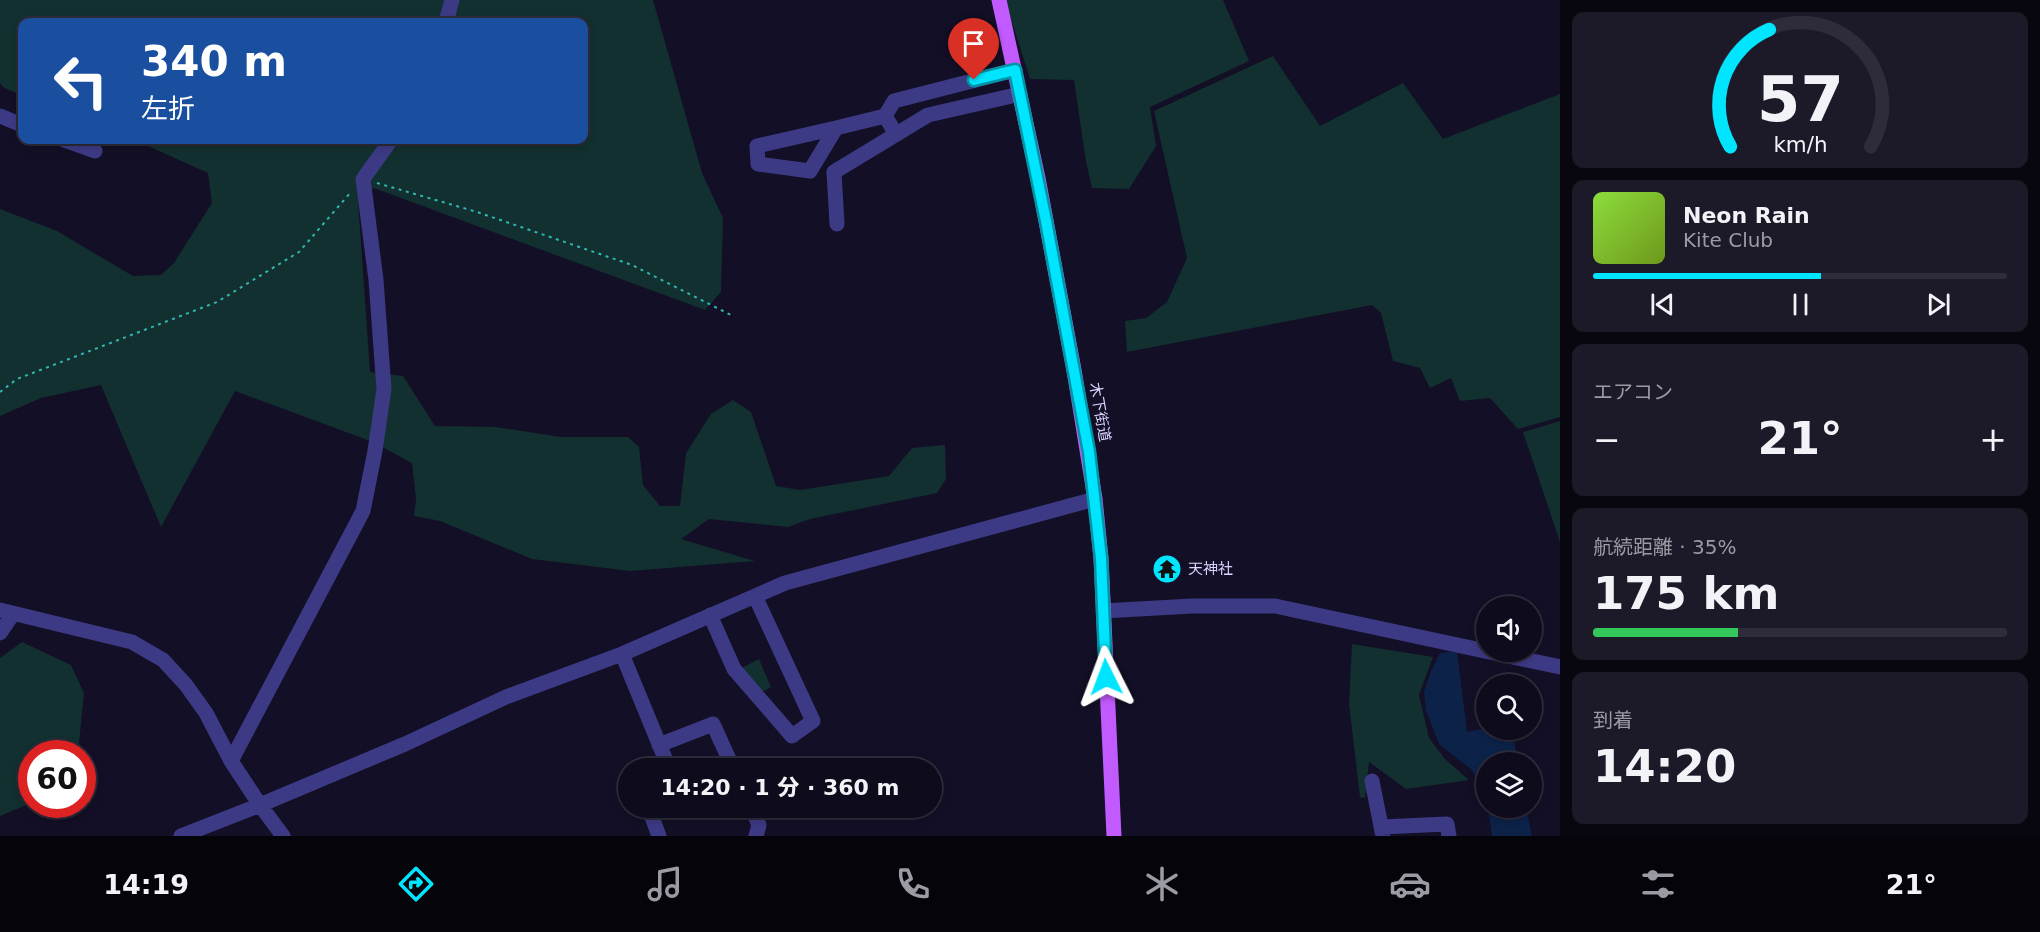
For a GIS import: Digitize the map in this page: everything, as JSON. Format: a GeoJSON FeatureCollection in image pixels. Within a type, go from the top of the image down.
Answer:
{"type":"FeatureCollection","features":[{"type":"Feature","properties":{"kind":"main road","name":"木下街道"},"geometry":{"type":"LineString","coordinates":[[999,0],[1020,94],[1074,370],[1095,499],[1114,836]]}},
{"type":"Feature","properties":{"kind":"street"},"geometry":{"type":"LineString","coordinates":[[447,18],[452,0]]}},
{"type":"Feature","properties":{"kind":"street"},"geometry":{"type":"LineString","coordinates":[[836,128],[810,171],[758,164],[757,146],[885,116],[894,101],[1015,70]]}},
{"type":"Feature","properties":{"kind":"street"},"geometry":{"type":"LineString","coordinates":[[837,225],[834,172],[928,115],[1020,94]]}},
{"type":"Feature","properties":{"kind":"street"},"geometry":{"type":"LineString","coordinates":[[0,116],[18,123]]}},
{"type":"Feature","properties":{"kind":"street"},"geometry":{"type":"LineString","coordinates":[[885,116],[897,134]]}},
{"type":"Feature","properties":{"kind":"street"},"geometry":{"type":"LineString","coordinates":[[75,144],[95,151]]}},
{"type":"Feature","properties":{"kind":"street"},"geometry":{"type":"LineString","coordinates":[[231,761],[363,511],[384,389],[376,280],[363,179],[388,144]]}},
{"type":"Feature","properties":{"kind":"street"},"geometry":{"type":"LineString","coordinates":[[181,836],[405,744],[506,697],[622,654],[785,583],[1095,499]]}},
{"type":"Feature","properties":{"kind":"street"},"geometry":{"type":"LineString","coordinates":[[710,615],[734,669],[792,736],[813,721],[755,596]]}},
{"type":"Feature","properties":{"kind":"street"},"geometry":{"type":"LineString","coordinates":[[1103,611],[1192,606],[1275,606],[1560,667]]}},
{"type":"Feature","properties":{"kind":"street"},"geometry":{"type":"LineString","coordinates":[[0,633],[6,612],[132,642],[163,660],[186,685],[206,713],[231,761],[283,836]]}},
{"type":"Feature","properties":{"kind":"street"},"geometry":{"type":"LineString","coordinates":[[622,654],[665,758]]}},
{"type":"Feature","properties":{"kind":"street"},"geometry":{"type":"LineString","coordinates":[[659,745],[713,724],[728,758]]}},
{"type":"Feature","properties":{"kind":"street"},"geometry":{"type":"LineString","coordinates":[[1372,781],[1382,831],[1447,824],[1449,836]]}},
{"type":"Feature","properties":{"kind":"street"},"geometry":{"type":"LineString","coordinates":[[652,818],[659,836]]}},
{"type":"Feature","properties":{"kind":"street"},"geometry":{"type":"LineString","coordinates":[[756,818],[759,825],[756,836]]}},
{"type":"Feature","properties":{"kind":"path"},"geometry":{"type":"LineString","coordinates":[[0,392],[17,379],[217,302],[299,252],[363,179],[477,212],[632,265],[731,315]]}},
{"type":"Feature","properties":{"kind":"green space"},"geometry":{"type":"Polygon","coordinates":[[[0,0],[653,0],[702,173],[723,218],[721,292],[705,310],[374,188],[358,200],[370,372],[403,376],[435,426],[496,427],[561,437],[628,437],[639,447],[643,485],[660,506],[680,506],[686,453],[711,414],[733,400],[751,412],[776,486],[800,490],[889,476],[912,448],[945,445],[946,479],[937,493],[810,519],[788,527],[709,519],[681,539],[755,561],[630,571],[532,559],[440,521],[414,516],[416,499],[412,463],[373,442],[235,391],[161,527],[101,385],[41,398],[0,416],[0,209],[57,231],[133,276],[161,275],[174,263],[212,203],[208,173],[144,144],[588,144],[588,18],[18,18],[18,93],[4,88],[0,83],[0,0]]]}},
{"type":"Feature","properties":{"kind":"green space"},"geometry":{"type":"Polygon","coordinates":[[[1005,0],[1223,0],[1249,61],[1150,107],[1156,146],[1129,189],[1092,188],[1074,80],[1030,79],[1005,0]]]}},
{"type":"Feature","properties":{"kind":"green space"},"geometry":{"type":"Polygon","coordinates":[[[1273,56],[1320,126],[1403,83],[1443,139],[1560,94],[1560,417],[1518,429],[1490,398],[1460,401],[1451,378],[1430,388],[1420,368],[1393,361],[1381,313],[1372,305],[1127,352],[1125,321],[1146,318],[1167,302],[1187,258],[1154,111],[1273,56]]]}},
{"type":"Feature","properties":{"kind":"green space"},"geometry":{"type":"Polygon","coordinates":[[[1560,421],[1560,542],[1523,432],[1560,421]]]}},
{"type":"Feature","properties":{"kind":"green space"},"geometry":{"type":"Polygon","coordinates":[[[22,642],[71,665],[84,693],[79,740],[18,740],[18,808],[0,816],[0,658],[22,642]]]}},
{"type":"Feature","properties":{"kind":"green space"},"geometry":{"type":"Polygon","coordinates":[[[1352,644],[1433,657],[1419,695],[1429,738],[1445,759],[1469,780],[1406,789],[1369,762],[1365,798],[1360,797],[1349,704],[1352,644]]]}},
{"type":"Feature","properties":{"kind":"green space"},"geometry":{"type":"Polygon","coordinates":[[[759,659],[771,687],[759,694],[740,669],[759,659]]]}},
{"type":"Feature","properties":{"kind":"water"},"geometry":{"type":"Polygon","coordinates":[[[1457,651],[1467,732],[1476,730],[1476,740],[1514,740],[1516,752],[1476,752],[1476,778],[1472,770],[1439,744],[1426,711],[1424,692],[1440,653],[1457,651]]]}},
{"type":"Feature","properties":{"kind":"water"},"geometry":{"type":"Polygon","coordinates":[[[1490,818],[1528,818],[1532,836],[1492,836],[1490,818]]]}},
{"type":"Feature","properties":{"kind":"place","name":"天神社"},"geometry":{"type":"Point","coordinates":[1167,569]}},
{"type":"Feature","properties":{"kind":"route"},"geometry":{"type":"LineString","coordinates":[[974,80],[1015,70],[1038,178],[1089,452],[1101,558],[1106,677]]}}]}
